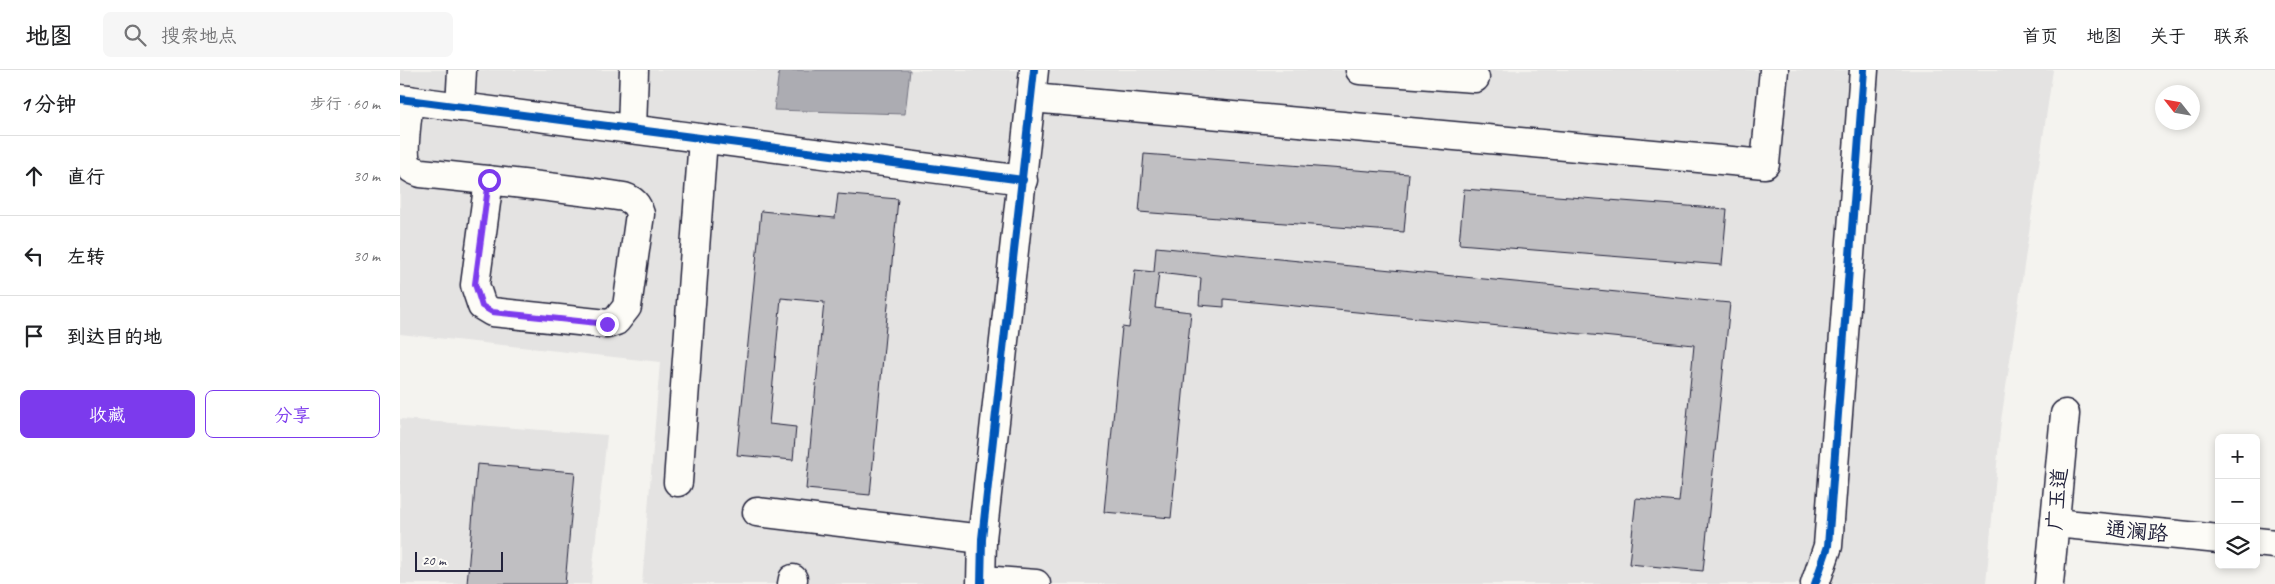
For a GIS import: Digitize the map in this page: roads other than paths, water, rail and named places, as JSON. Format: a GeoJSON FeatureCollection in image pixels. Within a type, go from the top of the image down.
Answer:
{"type":"FeatureCollection","features":[{"type":"Feature","properties":{"kind":"street"},"geometry":{"type":"LineString","coordinates":[[460,107],[462,70]]}},
{"type":"Feature","properties":{"kind":"street"},"geometry":{"type":"LineString","coordinates":[[632,129],[634,70]]}},
{"type":"Feature","properties":{"kind":"street"},"geometry":{"type":"LineString","coordinates":[[1034,70],[1024,180],[982,539],[982,582],[1036,584]]}},
{"type":"Feature","properties":{"kind":"street"},"geometry":{"type":"LineString","coordinates":[[1360,70],[1475,78]]}},
{"type":"Feature","properties":{"kind":"street"},"geometry":{"type":"LineString","coordinates":[[1032,98],[1765,164],[1774,70]]}},
{"type":"Feature","properties":{"kind":"street"},"geometry":{"type":"LineString","coordinates":[[1815,584],[1828,546],[1864,70]]}},
{"type":"Feature","properties":{"kind":"street"},"geometry":{"type":"LineString","coordinates":[[489,180],[475,284],[482,306],[492,312],[607,324],[616,321],[627,307],[640,214],[637,205],[631,199],[624,197],[566,188],[489,180],[421,173],[412,170],[407,164],[406,155],[405,100],[1024,180]]}},
{"type":"Feature","properties":{"kind":"street"},"geometry":{"type":"LineString","coordinates":[[678,482],[704,138]]}},
{"type":"Feature","properties":{"kind":"street","name":"广玉道"},"geometry":{"type":"LineString","coordinates":[[2049,584],[2065,414]]}},
{"type":"Feature","properties":{"kind":"street"},"geometry":{"type":"LineString","coordinates":[[757,512],[982,539]]}},
{"type":"Feature","properties":{"kind":"street","name":"通澜路"},"geometry":{"type":"LineString","coordinates":[[2055,523],[2215,539]]}},
{"type":"Feature","properties":{"kind":"street"},"geometry":{"type":"LineString","coordinates":[[2260,542],[2275,544]]}}]}
